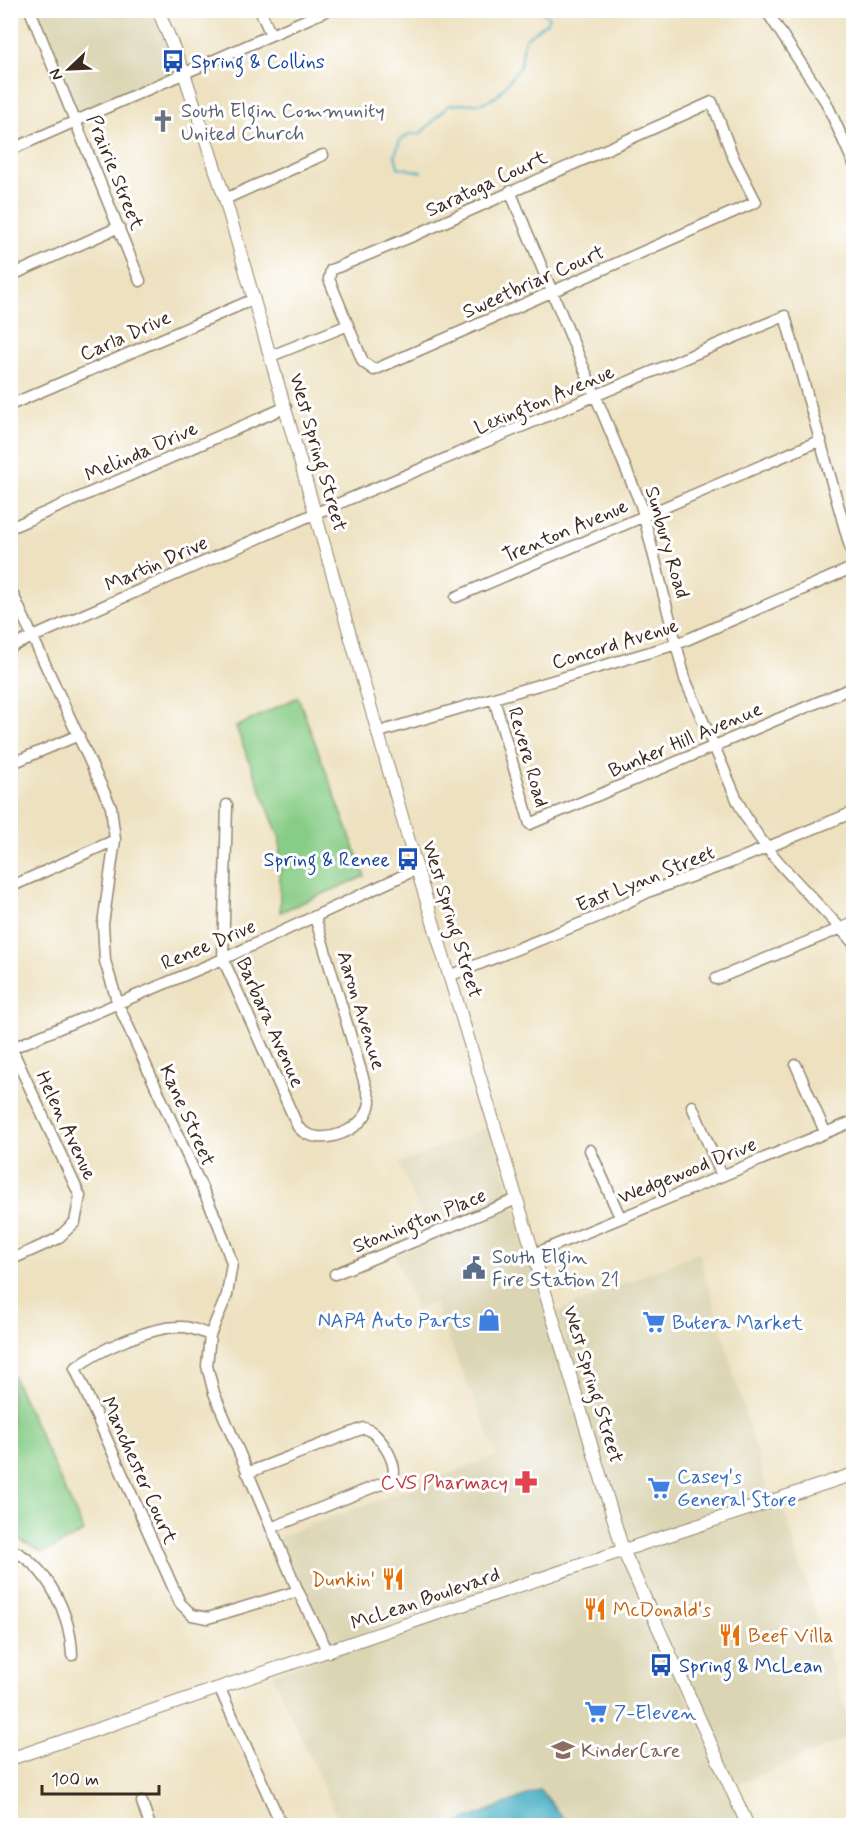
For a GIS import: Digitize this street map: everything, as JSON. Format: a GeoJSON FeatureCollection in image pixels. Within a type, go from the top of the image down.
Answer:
{"type":"FeatureCollection","features":[{"type":"Feature","properties":{"kind":"main road","name":"West Spring Street"},"geometry":{"type":"LineString","coordinates":[[158,10],[184,73],[225,198],[417,869],[623,1550],[748,1826]]}},
{"type":"Feature","properties":{"kind":"main road","name":"McLean Boulevard"},"geometry":{"type":"LineString","coordinates":[[10,1760],[623,1550],[854,1474]]}},
{"type":"Feature","properties":{"kind":"street","name":"Prairie Street"},"geometry":{"type":"LineString","coordinates":[[30,10],[140,281]]}},
{"type":"Feature","properties":{"kind":"street"},"geometry":{"type":"LineString","coordinates":[[260,10],[271,35]]}},
{"type":"Feature","properties":{"kind":"street"},"geometry":{"type":"LineString","coordinates":[[10,150],[328,10]]}},
{"type":"Feature","properties":{"kind":"street"},"geometry":{"type":"LineString","coordinates":[[766,10],[826,102],[854,164]]}},
{"type":"Feature","properties":{"kind":"street","name":"Saratoga Court"},"geometry":{"type":"LineString","coordinates":[[346,326],[329,279],[331,270],[413,236],[712,102],[733,157],[756,202]]}},
{"type":"Feature","properties":{"kind":"street"},"geometry":{"type":"LineString","coordinates":[[225,198],[323,155]]}},
{"type":"Feature","properties":{"kind":"street","name":"Sunbury Road"},"geometry":{"type":"LineString","coordinates":[[510,191],[645,516],[685,679],[746,819],[768,848],[854,944]]}},
{"type":"Feature","properties":{"kind":"street","name":"Sweetbriar Court"},"geometry":{"type":"LineString","coordinates":[[346,326],[363,363],[374,370],[756,202]]}},
{"type":"Feature","properties":{"kind":"street"},"geometry":{"type":"LineString","coordinates":[[10,276],[119,227]]}},
{"type":"Feature","properties":{"kind":"street","name":"Carla Drive"},"geometry":{"type":"LineString","coordinates":[[10,405],[254,299]]}},
{"type":"Feature","properties":{"kind":"street","name":"Lexington Avenue"},"geometry":{"type":"LineString","coordinates":[[316,513],[785,316],[820,440]]}},
{"type":"Feature","properties":{"kind":"street"},"geometry":{"type":"LineString","coordinates":[[271,356],[346,326]]}},
{"type":"Feature","properties":{"kind":"street","name":"Melinda Drive"},"geometry":{"type":"LineString","coordinates":[[10,528],[286,407]]}},
{"type":"Feature","properties":{"kind":"street"},"geometry":{"type":"LineString","coordinates":[[820,440],[854,561]]}},
{"type":"Feature","properties":{"kind":"street","name":"Trenton Avenue"},"geometry":{"type":"LineString","coordinates":[[456,597],[820,440]]}},
{"type":"Feature","properties":{"kind":"street","name":"Martin Drive"},"geometry":{"type":"LineString","coordinates":[[10,647],[316,513]]}},
{"type":"Feature","properties":{"kind":"street","name":"Concord Avenue"},"geometry":{"type":"LineString","coordinates":[[379,732],[677,645],[854,567]]}},
{"type":"Feature","properties":{"kind":"street","name":"Kane Street"},"geometry":{"type":"LineString","coordinates":[[10,588],[111,807],[115,840],[103,924],[105,961],[118,1004],[218,1223],[232,1263],[227,1295],[210,1335],[207,1366],[214,1393],[298,1591],[328,1652]]}},
{"type":"Feature","properties":{"kind":"street","name":"Bunker Hill Avenue"},"geometry":{"type":"LineString","coordinates":[[530,824],[854,687]]}},
{"type":"Feature","properties":{"kind":"street","name":"Revere Road"},"geometry":{"type":"LineString","coordinates":[[494,699],[530,824]]}},
{"type":"Feature","properties":{"kind":"street"},"geometry":{"type":"LineString","coordinates":[[10,764],[79,735]]}},
{"type":"Feature","properties":{"kind":"street","name":"Barbara Avenue"},"geometry":{"type":"LineString","coordinates":[[227,805],[223,959],[295,1122],[309,1137]]}},
{"type":"Feature","properties":{"kind":"street","name":"East Lynn Street"},"geometry":{"type":"LineString","coordinates":[[449,976],[602,915],[650,891],[768,848],[854,812]]}},
{"type":"Feature","properties":{"kind":"street"},"geometry":{"type":"LineString","coordinates":[[10,887],[115,840]]}},
{"type":"Feature","properties":{"kind":"street","name":"Renee Drive"},"geometry":{"type":"LineString","coordinates":[[11,1047],[223,959],[417,869]]}},
{"type":"Feature","properties":{"kind":"street","name":"Aaron Avenue"},"geometry":{"type":"LineString","coordinates":[[309,1137],[324,1139],[357,1125],[368,1113],[370,1101],[315,916]]}},
{"type":"Feature","properties":{"kind":"street"},"geometry":{"type":"LineString","coordinates":[[716,979],[840,927],[854,924]]}},
{"type":"Feature","properties":{"kind":"street","name":"Helen Avenue"},"geometry":{"type":"LineString","coordinates":[[10,1260],[57,1239],[75,1222],[80,1196],[11,1047]]}},
{"type":"Feature","properties":{"kind":"street"},"geometry":{"type":"LineString","coordinates":[[796,1065],[825,1132]]}},
{"type":"Feature","properties":{"kind":"street"},"geometry":{"type":"LineString","coordinates":[[692,1106],[722,1176]]}},
{"type":"Feature","properties":{"kind":"street","name":"Wedgewood Drive"},"geometry":{"type":"LineString","coordinates":[[534,1254],[854,1121]]}},
{"type":"Feature","properties":{"kind":"street"},"geometry":{"type":"LineString","coordinates":[[590,1150],[621,1217]]}},
{"type":"Feature","properties":{"kind":"street","name":"Stonington Place"},"geometry":{"type":"LineString","coordinates":[[334,1274],[517,1199]]}},
{"type":"Feature","properties":{"kind":"street","name":"Manchester Court"},"geometry":{"type":"LineString","coordinates":[[210,1335],[184,1327],[159,1329],[91,1356],[75,1368],[180,1603],[192,1615],[208,1618],[298,1591]]}},
{"type":"Feature","properties":{"kind":"street"},"geometry":{"type":"LineString","coordinates":[[247,1473],[364,1428],[378,1435],[394,1468],[394,1476],[391,1480],[271,1528]]}},
{"type":"Feature","properties":{"kind":"street"},"geometry":{"type":"LineString","coordinates":[[10,1549],[35,1564],[47,1580],[71,1633],[72,1655]]}},
{"type":"Feature","properties":{"kind":"street"},"geometry":{"type":"LineString","coordinates":[[220,1689],[282,1826]]}},
{"type":"Feature","properties":{"kind":"street"},"geometry":{"type":"LineString","coordinates":[[142,1802],[150,1826]]}},
{"type":"Feature","properties":{"kind":"shaded area"},"geometry":{"type":"Polygon","coordinates":[[[32,11],[156,11],[182,72],[77,117],[32,11]]]}},
{"type":"Feature","properties":{"kind":"shaded area"},"geometry":{"type":"Polygon","coordinates":[[[490,1126],[620,1548],[329,1649],[278,1537],[497,1456],[434,1303],[417,1310],[395,1256],[431,1240],[399,1164],[490,1126]]]}},
{"type":"Feature","properties":{"kind":"shaded area"},"geometry":{"type":"Polygon","coordinates":[[[699,1252],[769,1496],[626,1545],[557,1312],[699,1252]]]}},
{"type":"Feature","properties":{"kind":"shaded area"},"geometry":{"type":"Polygon","coordinates":[[[781,1501],[853,1734],[734,1787],[629,1552],[781,1501]]]}},
{"type":"Feature","properties":{"kind":"shaded area"},"geometry":{"type":"Polygon","coordinates":[[[622,1554],[744,1825],[341,1825],[272,1674],[622,1554]]]}},
{"type":"Feature","properties":{"kind":"green space"},"geometry":{"type":"Polygon","coordinates":[[[298,697],[365,876],[280,912],[280,839],[236,727],[298,697]]]}},
{"type":"Feature","properties":{"kind":"green space"},"geometry":{"type":"Polygon","coordinates":[[[11,1372],[84,1532],[43,1553],[11,1535],[11,1372]]]}},
{"type":"Feature","properties":{"kind":"water"},"geometry":{"type":"Polygon","coordinates":[[[539,1790],[571,1825],[454,1825],[539,1790]]]}},
{"type":"Feature","properties":{"kind":"waterway"},"geometry":{"type":"LineString","coordinates":[[421,172],[398,167],[395,155],[400,140],[410,134],[420,134],[449,105],[482,103],[496,97],[520,67],[525,39],[547,22],[549,17],[539,10]]}},
{"type":"Feature","properties":{"kind":"place","name":"Spring & Collins"},"geometry":{"type":"Point","coordinates":[173,61]}},
{"type":"Feature","properties":{"kind":"place","name":"South Elgin Community United Church"},"geometry":{"type":"Point","coordinates":[163,121]}},
{"type":"Feature","properties":{"kind":"place","name":"Spring & Renee"},"geometry":{"type":"Point","coordinates":[408,859]}},
{"type":"Feature","properties":{"kind":"place","name":"South Elgin Fire Station 21"},"geometry":{"type":"Point","coordinates":[474,1268]}},
{"type":"Feature","properties":{"kind":"place","name":"NAPA Auto Parts"},"geometry":{"type":"Point","coordinates":[489,1320]}},
{"type":"Feature","properties":{"kind":"place","name":"Butera Market"},"geometry":{"type":"Point","coordinates":[654,1322]}},
{"type":"Feature","properties":{"kind":"place","name":"CVS Pharmacy"},"geometry":{"type":"Point","coordinates":[526,1482]}},
{"type":"Feature","properties":{"kind":"place","name":"Casey's General Store"},"geometry":{"type":"Point","coordinates":[659,1488]}},
{"type":"Feature","properties":{"kind":"place","name":"Dunkin'"},"geometry":{"type":"Point","coordinates":[393,1579]}},
{"type":"Feature","properties":{"kind":"place","name":"McDonald's"},"geometry":{"type":"Point","coordinates":[595,1609]}},
{"type":"Feature","properties":{"kind":"place","name":"Beef Villa"},"geometry":{"type":"Point","coordinates":[730,1635]}},
{"type":"Feature","properties":{"kind":"place","name":"Spring & McLean"},"geometry":{"type":"Point","coordinates":[661,1665]}},
{"type":"Feature","properties":{"kind":"place","name":"7-Eleven"},"geometry":{"type":"Point","coordinates":[596,1712]}},
{"type":"Feature","properties":{"kind":"place","name":"KinderCare"},"geometry":{"type":"Point","coordinates":[563,1750]}}]}
